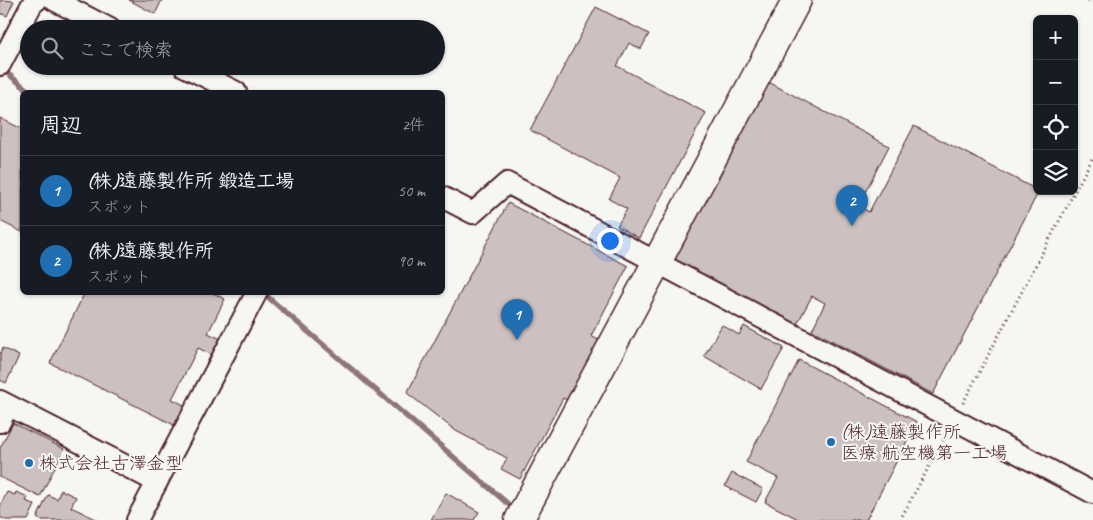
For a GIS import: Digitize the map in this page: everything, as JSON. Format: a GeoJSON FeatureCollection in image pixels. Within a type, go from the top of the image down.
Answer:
{"type":"FeatureCollection","features":[{"type":"Feature","properties":{"kind":"street"},"geometry":{"type":"LineString","coordinates":[[24,20],[32,4],[37,0]]}},
{"type":"Feature","properties":{"kind":"street"},"geometry":{"type":"LineString","coordinates":[[54,0],[93,20]]}},
{"type":"Feature","properties":{"kind":"street"},"geometry":{"type":"LineString","coordinates":[[519,520],[797,0]]}},
{"type":"Feature","properties":{"kind":"street"},"geometry":{"type":"LineString","coordinates":[[0,65],[20,27]]}},
{"type":"Feature","properties":{"kind":"street"},"geometry":{"type":"LineString","coordinates":[[202,75],[232,90]]}},
{"type":"Feature","properties":{"kind":"street"},"geometry":{"type":"LineString","coordinates":[[445,199],[473,213],[507,183],[1093,492]]}},
{"type":"Feature","properties":{"kind":"street"},"geometry":{"type":"LineString","coordinates":[[136,520],[255,295]]}},
{"type":"Feature","properties":{"kind":"street"},"geometry":{"type":"LineString","coordinates":[[3,410],[157,482]]}},
{"type":"Feature","properties":{"kind":"path"},"geometry":{"type":"LineString","coordinates":[[1088,0],[1093,2]]}},
{"type":"Feature","properties":{"kind":"path"},"geometry":{"type":"LineString","coordinates":[[900,520],[1093,157]]}},
{"type":"Feature","properties":{"kind":"building"},"geometry":{"type":"Polygon","coordinates":[[[1,0],[14,1],[7,16],[0,13],[1,0]]]}},
{"type":"Feature","properties":{"kind":"building"},"geometry":{"type":"Polygon","coordinates":[[[129,0],[162,0],[155,14],[129,0]]]}},
{"type":"Feature","properties":{"kind":"building"},"geometry":{"type":"Polygon","coordinates":[[[596,7],[649,34],[641,49],[629,43],[617,66],[706,113],[639,238],[617,226],[627,209],[609,199],[620,178],[530,130],[596,7]]]}},
{"type":"Feature","properties":{"kind":"building"},"geometry":{"type":"Polygon","coordinates":[[[761,78],[889,146],[858,206],[869,212],[914,126],[1033,188],[1033,195],[1037,195],[933,394],[812,330],[825,303],[812,296],[796,326],[671,261],[761,78]]]}},
{"type":"Feature","properties":{"kind":"building"},"geometry":{"type":"Polygon","coordinates":[[[0,118],[20,128],[20,231],[0,221],[0,118]]]}},
{"type":"Feature","properties":{"kind":"building"},"geometry":{"type":"Polygon","coordinates":[[[508,203],[628,266],[591,336],[606,344],[575,404],[563,398],[520,479],[501,469],[507,458],[456,431],[407,393],[508,203]]]}},
{"type":"Feature","properties":{"kind":"building"},"geometry":{"type":"Polygon","coordinates":[[[84,295],[217,295],[225,299],[208,333],[223,340],[215,356],[198,348],[172,399],[188,407],[178,427],[50,363],[84,295]]]}},
{"type":"Feature","properties":{"kind":"building"},"geometry":{"type":"Polygon","coordinates":[[[722,325],[739,335],[744,326],[784,348],[761,389],[704,356],[722,325]]]}},
{"type":"Feature","properties":{"kind":"building"},"geometry":{"type":"Polygon","coordinates":[[[3,348],[19,356],[6,383],[0,380],[0,354],[3,348]]]}},
{"type":"Feature","properties":{"kind":"building","name":"(株)遠藤製作所 医療 航空機第一工場"},"geometry":{"type":"Polygon","coordinates":[[[799,360],[917,422],[866,520],[800,520],[765,502],[778,478],[746,462],[799,360]]]}},
{"type":"Feature","properties":{"kind":"building","name":"株式会社古澤金型"},"geometry":{"type":"Polygon","coordinates":[[[13,423],[64,449],[40,497],[0,477],[0,448],[13,423]]]}},
{"type":"Feature","properties":{"kind":"building"},"geometry":{"type":"Polygon","coordinates":[[[732,473],[763,489],[756,502],[725,486],[732,473]]]}},
{"type":"Feature","properties":{"kind":"building"},"geometry":{"type":"Polygon","coordinates":[[[61,490],[76,497],[71,507],[98,520],[41,520],[37,518],[48,495],[57,499],[61,490]]]}},
{"type":"Feature","properties":{"kind":"building"},"geometry":{"type":"Polygon","coordinates":[[[7,492],[15,495],[16,492],[28,497],[26,501],[35,505],[28,520],[6,520],[0,517],[0,506],[7,492]]]}},
{"type":"Feature","properties":{"kind":"building"},"geometry":{"type":"Polygon","coordinates":[[[446,493],[479,512],[474,520],[431,520],[446,493]]]}},
{"type":"Feature","properties":{"kind":"waterway"},"geometry":{"type":"LineString","coordinates":[[1,68],[28,90]]}},
{"type":"Feature","properties":{"kind":"waterway"},"geometry":{"type":"LineString","coordinates":[[265,295],[515,510]]}},
{"type":"Feature","properties":{"kind":"place","name":"(株)遠藤製作所"},"geometry":{"type":"Point","coordinates":[852,226]}},
{"type":"Feature","properties":{"kind":"place","name":"(株)遠藤製作所 鍛造工場"},"geometry":{"type":"Point","coordinates":[517,340]}},
{"type":"Feature","properties":{"kind":"place","name":"(株)遠藤製作所 医療 航空機第一工場"},"geometry":{"type":"Point","coordinates":[831,442]}},
{"type":"Feature","properties":{"kind":"place","name":"株式会社古澤金型"},"geometry":{"type":"Point","coordinates":[29,463]}}]}
